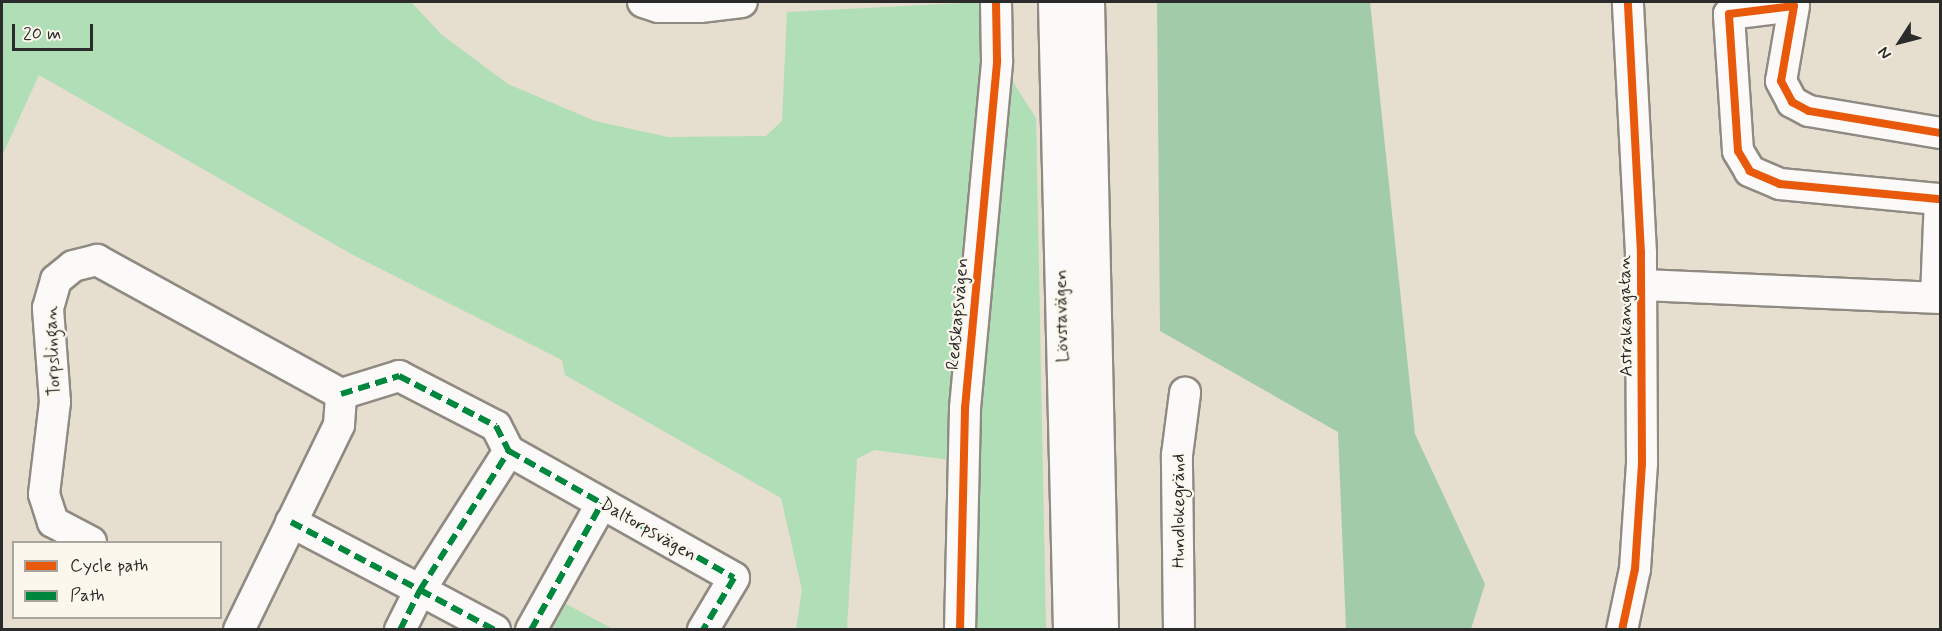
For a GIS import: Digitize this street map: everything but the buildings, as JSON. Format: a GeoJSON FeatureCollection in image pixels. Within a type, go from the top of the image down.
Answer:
{"type":"FeatureCollection","features":[{"type":"Feature","properties":{"kind":"street"},"geometry":{"type":"LineString","coordinates":[[644,2],[658,7],[700,7],[742,2]]}},
{"type":"Feature","properties":{"kind":"street","name":"Redskapsvägen"},"geometry":{"type":"LineString","coordinates":[[960,630],[965,408],[997,60],[996,2]]}},
{"type":"Feature","properties":{"kind":"street","name":"Lövstavägen"},"geometry":{"type":"LineString","coordinates":[[1055,2],[1070,630]]}},
{"type":"Feature","properties":{"kind":"street","name":"Lövstavägen"},"geometry":{"type":"LineString","coordinates":[[1087,2],[1101,630]]}},
{"type":"Feature","properties":{"kind":"street","name":"Astrakangatan"},"geometry":{"type":"LineString","coordinates":[[1622,630],[1635,569],[1642,463],[1641,285],[1628,2]]}},
{"type":"Feature","properties":{"kind":"street"},"geometry":{"type":"LineString","coordinates":[[1939,199],[1780,184],[1750,171],[1738,151],[1729,14],[1794,6],[1781,81],[1792,102],[1809,111],[1941,133]]}},
{"type":"Feature","properties":{"kind":"street","name":"Astrakangatan"},"geometry":{"type":"LineString","coordinates":[[1641,285],[1939,297],[1939,199]]}},
{"type":"Feature","properties":{"kind":"street","name":"Torpslingan"},"geometry":{"type":"LineString","coordinates":[[87,541],[53,522],[45,494],[55,402],[48,308],[56,280],[73,266],[97,260],[341,394]]}},
{"type":"Feature","properties":{"kind":"street"},"geometry":{"type":"LineString","coordinates":[[233,622],[291,522],[339,425],[341,394],[399,376],[496,426],[509,451],[420,590],[400,630]]}},
{"type":"Feature","properties":{"kind":"street","name":"Hundlokegränd"},"geometry":{"type":"LineString","coordinates":[[1179,630],[1178,455],[1185,393]]}},
{"type":"Feature","properties":{"kind":"street","name":"Daltorpsvägen"},"geometry":{"type":"LineString","coordinates":[[509,451],[734,578],[703,630]]}},
{"type":"Feature","properties":{"kind":"street"},"geometry":{"type":"LineString","coordinates":[[531,630],[602,503]]}},
{"type":"Feature","properties":{"kind":"street"},"geometry":{"type":"LineString","coordinates":[[291,522],[495,630]]}},
{"type":"Feature","properties":{"kind":"green space"},"geometry":{"type":"Polygon","coordinates":[[[2,2],[411,2],[442,35],[508,84],[595,121],[668,137],[766,136],[782,121],[787,12],[982,2],[986,44],[957,309],[950,460],[874,450],[857,459],[847,629],[796,629],[802,590],[781,498],[565,375],[562,360],[353,255],[39,75],[2,156],[2,2]]]}},
{"type":"Feature","properties":{"kind":"green space"},"geometry":{"type":"Polygon","coordinates":[[[1157,2],[1370,2],[1415,434],[1485,584],[1471,629],[1346,629],[1338,432],[1160,331],[1157,2]]]}},
{"type":"Feature","properties":{"kind":"green space"},"geometry":{"type":"Polygon","coordinates":[[[1009,76],[1036,118],[1046,629],[970,630],[981,346],[1009,76]]]}},
{"type":"Feature","properties":{"kind":"green space"},"geometry":{"type":"Polygon","coordinates":[[[566,604],[613,629],[552,629],[566,604]]]}},
{"type":"Feature","properties":{"kind":"marked path"},"geometry":{"type":"LineString","coordinates":[[341,394],[399,376],[496,426],[509,451],[734,578],[703,630]]}},
{"type":"Feature","properties":{"kind":"marked path"},"geometry":{"type":"LineString","coordinates":[[291,522],[420,590],[509,451]]}},
{"type":"Feature","properties":{"kind":"marked path"},"geometry":{"type":"LineString","coordinates":[[531,630],[602,503]]}},
{"type":"Feature","properties":{"kind":"marked path"},"geometry":{"type":"LineString","coordinates":[[400,630],[420,590],[495,630]]}},
{"type":"Feature","properties":{"kind":"cycle path"},"geometry":{"type":"LineString","coordinates":[[960,630],[965,408],[997,60],[996,2]]}},
{"type":"Feature","properties":{"kind":"cycle path"},"geometry":{"type":"LineString","coordinates":[[1622,630],[1635,569],[1642,463],[1641,253],[1628,2]]}},
{"type":"Feature","properties":{"kind":"cycle path"},"geometry":{"type":"LineString","coordinates":[[1938,199],[1780,184],[1750,171],[1738,151],[1729,14],[1794,6],[1781,81],[1792,102],[1809,111],[1940,133]]}}]}
